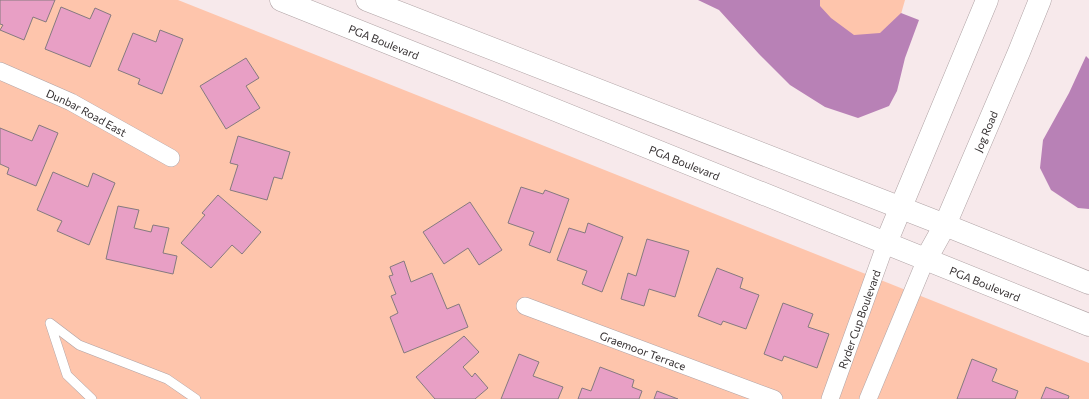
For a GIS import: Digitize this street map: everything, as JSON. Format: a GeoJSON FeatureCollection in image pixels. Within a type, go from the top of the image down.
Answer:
{"type":"FeatureCollection","features":[{"type":"Feature","properties":{"kind":"main road","name":"PGA Boulevard"},"geometry":{"type":"LineString","coordinates":[[281,0],[1089,325]]}},
{"type":"Feature","properties":{"kind":"main road"},"geometry":{"type":"LineString","coordinates":[[367,0],[900,207],[1089,283]]}},
{"type":"Feature","properties":{"kind":"main road"},"geometry":{"type":"LineString","coordinates":[[886,243],[987,0]]}},
{"type":"Feature","properties":{"kind":"main road","name":"Jog Road"},"geometry":{"type":"LineString","coordinates":[[926,260],[945,225],[1040,0]]}},
{"type":"Feature","properties":{"kind":"street","name":"Dunbar Road East"},"geometry":{"type":"LineString","coordinates":[[0,71],[71,102],[171,158]]}},
{"type":"Feature","properties":{"kind":"street","name":"Ryder Cup Boulevard"},"geometry":{"type":"LineString","coordinates":[[830,398],[886,243]]}},
{"type":"Feature","properties":{"kind":"street"},"geometry":{"type":"LineString","coordinates":[[868,399],[926,260]]}},
{"type":"Feature","properties":{"kind":"street","name":"Graemoor Terrace"},"geometry":{"type":"LineString","coordinates":[[525,306],[765,397]]}},
{"type":"Feature","properties":{"kind":"lane"},"geometry":{"type":"LineString","coordinates":[[92,399],[67,376],[50,323],[79,346],[167,379],[196,399]]}},
{"type":"Feature","properties":{"kind":"shaded area"},"geometry":{"type":"Polygon","coordinates":[[[0,0],[178,0],[1089,363],[1089,399],[0,399],[0,0]]]}},
{"type":"Feature","properties":{"kind":"shaded area"},"geometry":{"type":"Polygon","coordinates":[[[698,0],[820,0],[820,6],[831,18],[854,35],[880,33],[901,13],[919,20],[905,58],[897,91],[889,106],[858,118],[825,107],[790,85],[759,54],[719,10],[698,0]]]}},
{"type":"Feature","properties":{"kind":"shaded area"},"geometry":{"type":"Polygon","coordinates":[[[741,0],[905,0],[893,42],[830,43],[741,0]]]}},
{"type":"Feature","properties":{"kind":"shaded area"},"geometry":{"type":"Polygon","coordinates":[[[1086,56],[1089,59],[1089,209],[1078,208],[1051,190],[1040,168],[1043,140],[1069,93],[1086,56]]]}},
{"type":"Feature","properties":{"kind":"building"},"geometry":{"type":"Polygon","coordinates":[[[0,0],[55,0],[46,22],[33,17],[24,40],[0,30],[3,25],[0,24],[0,0]]]}},
{"type":"Feature","properties":{"kind":"building"},"geometry":{"type":"Polygon","coordinates":[[[61,7],[90,19],[95,8],[111,15],[90,67],[45,49],[61,7]]]}},
{"type":"Feature","properties":{"kind":"building"},"geometry":{"type":"Polygon","coordinates":[[[160,30],[183,39],[162,94],[138,84],[140,79],[118,70],[133,33],[156,42],[160,30]]]}},
{"type":"Feature","properties":{"kind":"building"},"geometry":{"type":"Polygon","coordinates":[[[246,58],[259,78],[246,86],[260,108],[226,129],[200,86],[246,58]]]}},
{"type":"Feature","properties":{"kind":"building"},"geometry":{"type":"Polygon","coordinates":[[[39,125],[58,133],[36,186],[7,174],[9,168],[0,164],[0,128],[32,141],[39,125]]]}},
{"type":"Feature","properties":{"kind":"building"},"geometry":{"type":"Polygon","coordinates":[[[238,136],[290,152],[282,179],[274,177],[267,200],[230,190],[238,165],[230,163],[238,136]]]}},
{"type":"Feature","properties":{"kind":"building"},"geometry":{"type":"Polygon","coordinates":[[[53,172],[88,187],[93,173],[115,183],[89,245],[57,231],[62,221],[37,210],[53,172]]]}},
{"type":"Feature","properties":{"kind":"building"},"geometry":{"type":"Polygon","coordinates":[[[521,187],[543,194],[545,190],[569,199],[550,253],[529,245],[534,232],[508,223],[521,187]]]}},
{"type":"Feature","properties":{"kind":"building"},"geometry":{"type":"Polygon","coordinates":[[[218,195],[261,232],[242,254],[232,245],[211,268],[181,243],[205,215],[202,213],[218,195]]]}},
{"type":"Feature","properties":{"kind":"building"},"geometry":{"type":"Polygon","coordinates":[[[470,202],[502,250],[479,265],[468,248],[444,264],[423,232],[470,202]]]}},
{"type":"Feature","properties":{"kind":"building"},"geometry":{"type":"Polygon","coordinates":[[[118,206],[139,210],[134,228],[151,232],[153,225],[169,228],[163,253],[177,256],[173,274],[106,259],[118,206]]]}},
{"type":"Feature","properties":{"kind":"building"},"geometry":{"type":"Polygon","coordinates":[[[588,223],[623,237],[602,292],[582,284],[587,271],[557,260],[569,228],[585,233],[588,223]]]}},
{"type":"Feature","properties":{"kind":"building"},"geometry":{"type":"Polygon","coordinates":[[[647,239],[689,251],[675,297],[649,289],[644,306],[621,299],[628,273],[636,276],[647,239]]]}},
{"type":"Feature","properties":{"kind":"building"},"geometry":{"type":"Polygon","coordinates":[[[404,261],[411,282],[432,273],[447,309],[459,304],[468,327],[404,353],[390,317],[398,313],[391,296],[396,294],[389,276],[393,275],[390,267],[404,261]]]}},
{"type":"Feature","properties":{"kind":"building"},"geometry":{"type":"Polygon","coordinates":[[[717,268],[743,278],[740,288],[759,295],[746,329],[723,321],[721,325],[698,316],[717,268]]]}},
{"type":"Feature","properties":{"kind":"building"},"geometry":{"type":"Polygon","coordinates":[[[783,303],[813,314],[808,327],[829,334],[817,368],[784,356],[782,361],[764,354],[783,303]]]}},
{"type":"Feature","properties":{"kind":"building"},"geometry":{"type":"Polygon","coordinates":[[[464,336],[479,352],[463,367],[472,377],[475,373],[488,388],[475,399],[435,399],[416,377],[464,336]]]}},
{"type":"Feature","properties":{"kind":"building"},"geometry":{"type":"Polygon","coordinates":[[[519,354],[539,362],[533,376],[563,387],[558,399],[501,399],[519,354]]]}},
{"type":"Feature","properties":{"kind":"building"},"geometry":{"type":"Polygon","coordinates":[[[972,359],[997,369],[992,381],[1018,391],[1015,399],[957,399],[972,359]]]}},
{"type":"Feature","properties":{"kind":"building"},"geometry":{"type":"Polygon","coordinates":[[[600,367],[634,380],[632,387],[642,391],[639,399],[578,399],[582,388],[591,391],[600,367]]]}},
{"type":"Feature","properties":{"kind":"building"},"geometry":{"type":"Polygon","coordinates":[[[1046,387],[1069,396],[1068,399],[1041,399],[1046,387]]]}},
{"type":"Feature","properties":{"kind":"building"},"geometry":{"type":"Polygon","coordinates":[[[657,391],[678,399],[654,399],[657,391]]]}}]}
